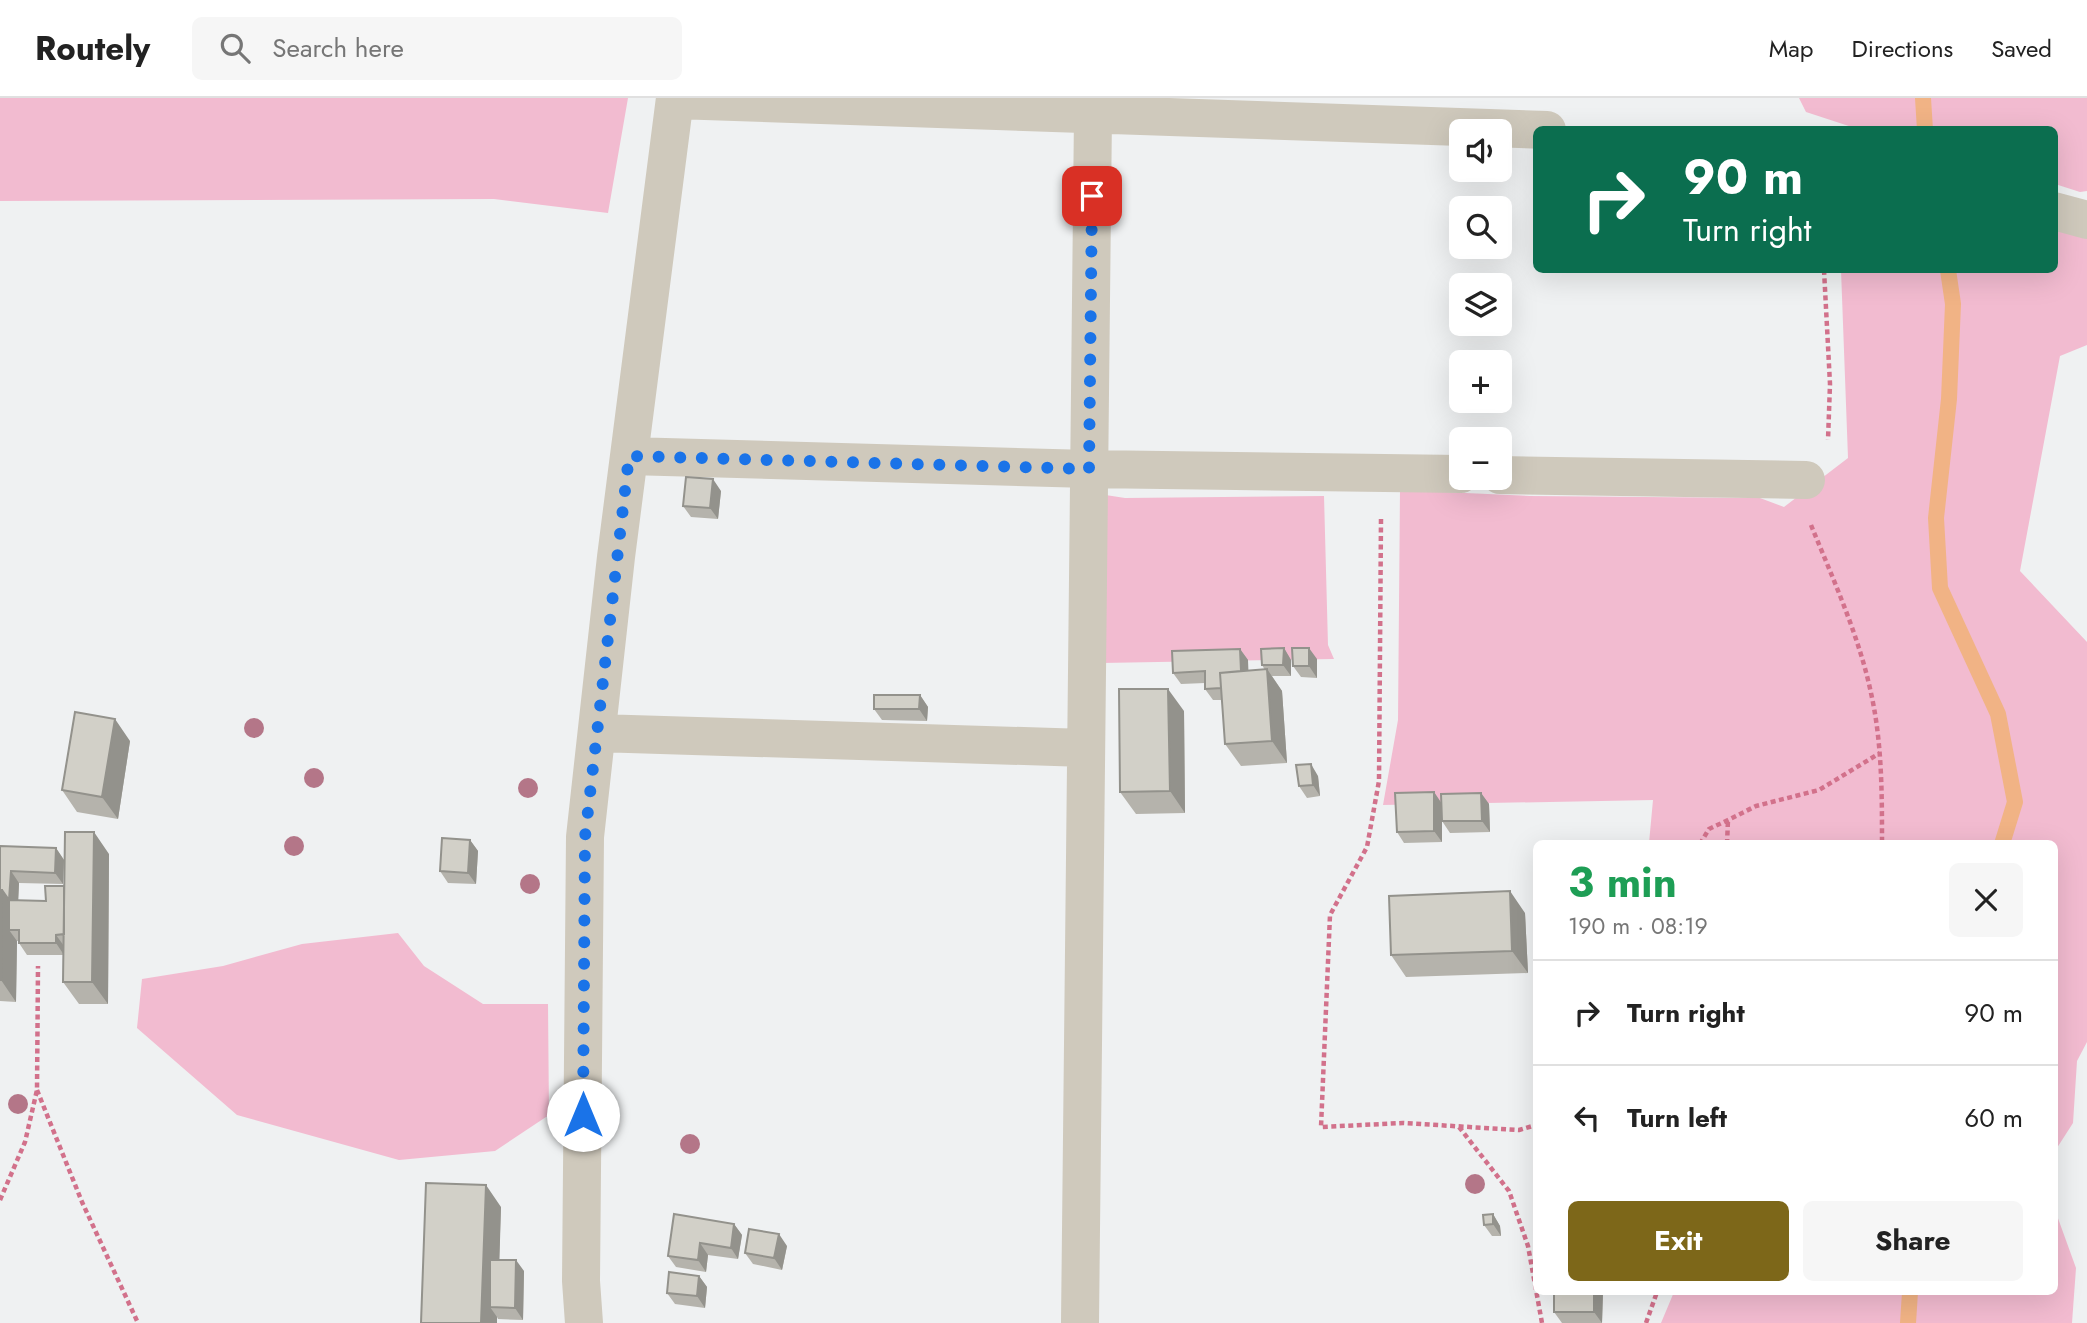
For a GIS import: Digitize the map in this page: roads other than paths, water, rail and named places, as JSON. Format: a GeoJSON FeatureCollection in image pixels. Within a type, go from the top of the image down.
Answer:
{"type":"FeatureCollection","features":[{"type":"Feature","properties":{"kind":"street"},"geometry":{"type":"LineString","coordinates":[[584,1323],[582,1267],[585,837],[629,456],[675,99],[1533,130]]}},
{"type":"Feature","properties":{"kind":"street"},"geometry":{"type":"LineString","coordinates":[[1080,1323],[1093,114]]}},
{"type":"Feature","properties":{"kind":"street"},"geometry":{"type":"LineString","coordinates":[[2058,212],[2087,219]]}},
{"type":"Feature","properties":{"kind":"street"},"geometry":{"type":"LineString","coordinates":[[629,456],[1089,469],[1449,474]]}},
{"type":"Feature","properties":{"kind":"street"},"geometry":{"type":"LineString","coordinates":[[1512,475],[1806,480]]}},
{"type":"Feature","properties":{"kind":"street"},"geometry":{"type":"LineString","coordinates":[[597,733],[1086,748]]}},
{"type":"Feature","properties":{"kind":"waterway"},"geometry":{"type":"LineString","coordinates":[[1923,98],[1925,126]]}},
{"type":"Feature","properties":{"kind":"waterway"},"geometry":{"type":"LineString","coordinates":[[1948,273],[1953,304],[1949,399],[1936,518],[1940,588],[1998,714],[2015,802],[2003,840]]}},
{"type":"Feature","properties":{"kind":"waterway"},"geometry":{"type":"LineString","coordinates":[[1908,1323],[1910,1295]]}}]}
